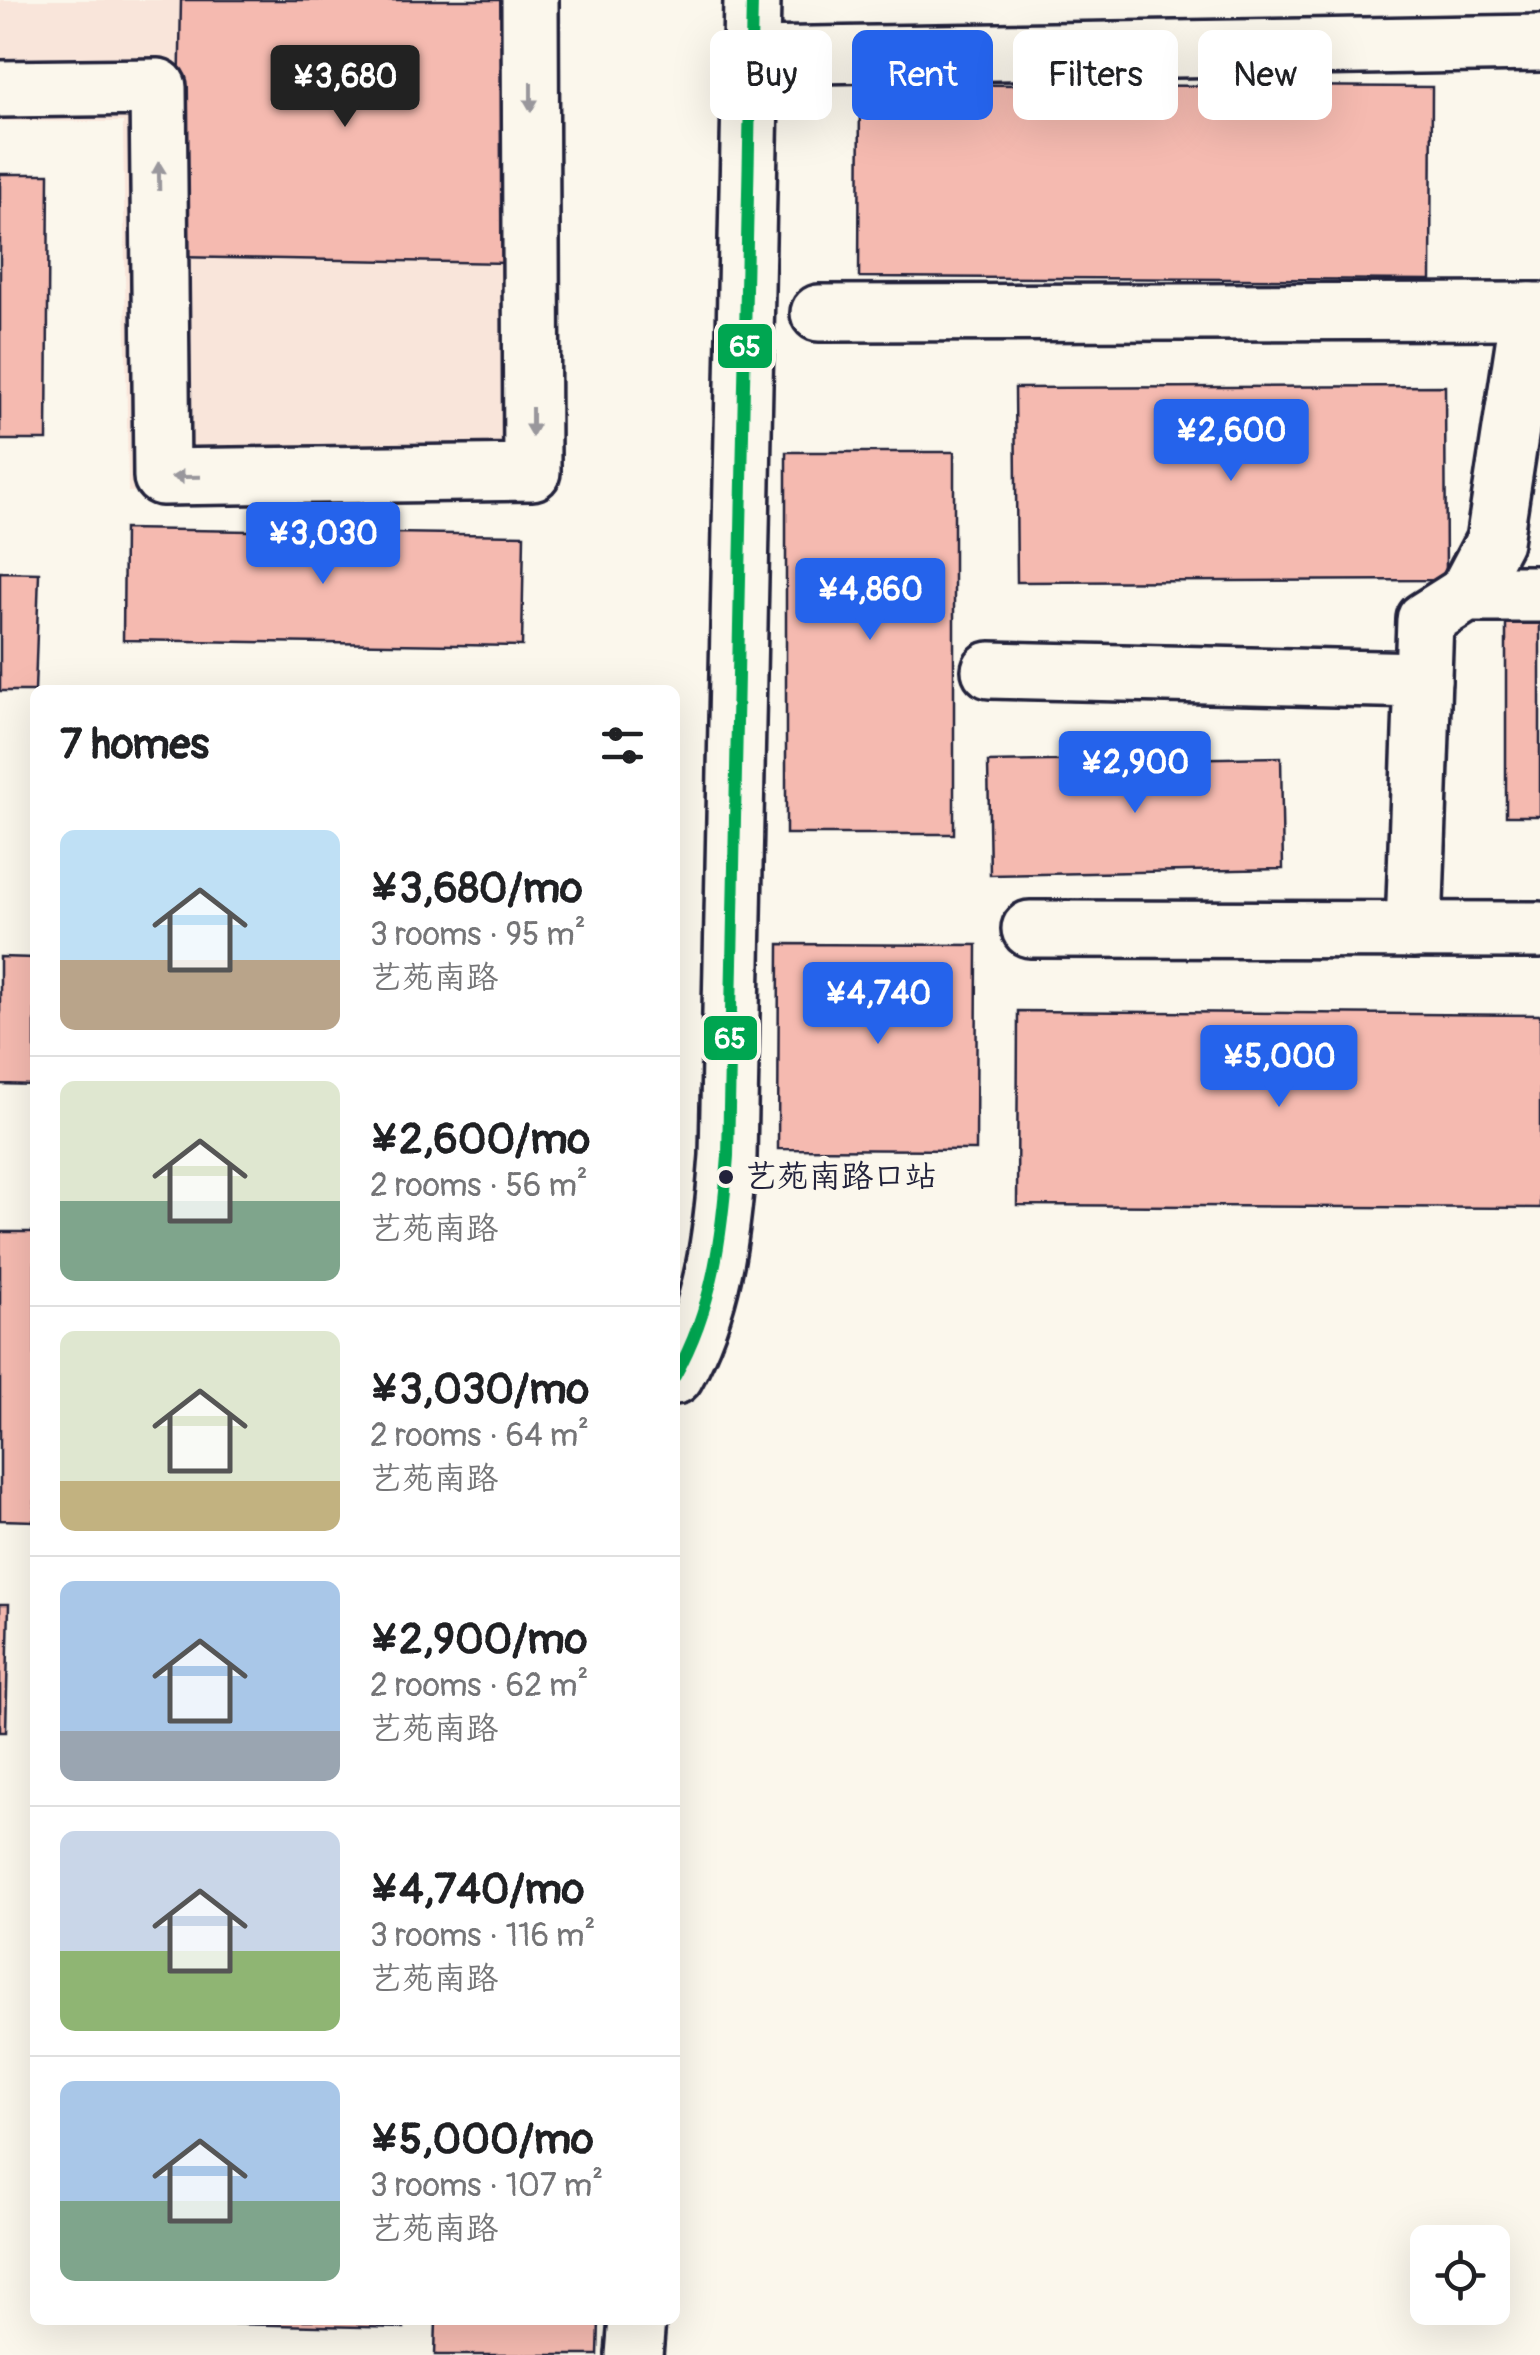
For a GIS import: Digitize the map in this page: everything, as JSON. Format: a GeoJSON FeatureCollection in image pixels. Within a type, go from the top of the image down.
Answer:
{"type":"FeatureCollection","features":[{"type":"Feature","properties":{"kind":"street"},"geometry":{"type":"LineString","coordinates":[[0,88],[158,87],[162,477],[532,472],[530,0]]}},
{"type":"Feature","properties":{"kind":"street"},"geometry":{"type":"LineString","coordinates":[[751,30],[752,0]]}},
{"type":"Feature","properties":{"kind":"street"},"geometry":{"type":"LineString","coordinates":[[832,55],[1540,43]]}},
{"type":"Feature","properties":{"kind":"street"},"geometry":{"type":"LineString","coordinates":[[680,1367],[698,1336],[713,1278],[721,1242],[728,1156],[750,120]]}},
{"type":"Feature","properties":{"kind":"street"},"geometry":{"type":"LineString","coordinates":[[819,313],[1535,311],[1494,541],[1466,594],[1425,620],[1414,930]]}},
{"type":"Feature","properties":{"kind":"street"},"geometry":{"type":"LineString","coordinates":[[1466,594],[1540,594]]}},
{"type":"Feature","properties":{"kind":"street"},"geometry":{"type":"LineString","coordinates":[[990,670],[1423,680]]}},
{"type":"Feature","properties":{"kind":"street"},"geometry":{"type":"LineString","coordinates":[[1030,929],[1540,930]]}},
{"type":"Feature","properties":{"kind":"street"},"geometry":{"type":"LineString","coordinates":[[634,2355],[637,2325]]}},
{"type":"Feature","properties":{"kind":"shaded area"},"geometry":{"type":"Polygon","coordinates":[[[0,0],[541,0],[539,496],[128,492],[123,122],[0,121],[0,0]]]}},
{"type":"Feature","properties":{"kind":"building"},"geometry":{"type":"Polygon","coordinates":[[[181,0],[514,0],[508,263],[176,257],[181,0]]]}},
{"type":"Feature","properties":{"kind":"building"},"geometry":{"type":"Polygon","coordinates":[[[993,85],[1013,85],[1013,120],[1178,120],[1178,86],[1198,86],[1198,120],[1332,120],[1332,86],[1432,87],[1431,280],[859,277],[860,120],[993,120],[993,85]]]}},
{"type":"Feature","properties":{"kind":"building"},"geometry":{"type":"Polygon","coordinates":[[[0,174],[49,174],[47,440],[0,440],[0,174]]]}},
{"type":"Feature","properties":{"kind":"building"},"geometry":{"type":"Polygon","coordinates":[[[1445,386],[1446,580],[1017,582],[1015,388],[1445,386]]]}},
{"type":"Feature","properties":{"kind":"building"},"geometry":{"type":"Polygon","coordinates":[[[786,452],[954,452],[954,834],[786,834],[786,452]]]}},
{"type":"Feature","properties":{"kind":"building"},"geometry":{"type":"Polygon","coordinates":[[[124,529],[524,535],[522,646],[123,640],[124,529]]]}},
{"type":"Feature","properties":{"kind":"building"},"geometry":{"type":"Polygon","coordinates":[[[0,572],[39,573],[35,685],[30,685],[30,691],[0,691],[0,572]]]}},
{"type":"Feature","properties":{"kind":"building"},"geometry":{"type":"Polygon","coordinates":[[[1506,620],[1540,620],[1540,816],[1506,816],[1506,620]]]}},
{"type":"Feature","properties":{"kind":"building"},"geometry":{"type":"Polygon","coordinates":[[[1281,757],[1283,869],[990,875],[988,762],[1281,757]]]}},
{"type":"Feature","properties":{"kind":"building"},"geometry":{"type":"Polygon","coordinates":[[[779,944],[977,945],[976,1150],[778,1149],[779,944]]]}},
{"type":"Feature","properties":{"kind":"building"},"geometry":{"type":"Polygon","coordinates":[[[0,957],[30,958],[30,1085],[0,1084],[0,957]]]}},
{"type":"Feature","properties":{"kind":"building"},"geometry":{"type":"Polygon","coordinates":[[[1018,1011],[1540,1015],[1540,1208],[1017,1205],[1018,1011]]]}},
{"type":"Feature","properties":{"kind":"building"},"geometry":{"type":"Polygon","coordinates":[[[0,1232],[30,1232],[30,1521],[0,1520],[0,1232]]]}},
{"type":"Feature","properties":{"kind":"building"},"geometry":{"type":"Polygon","coordinates":[[[0,1604],[9,1604],[6,1732],[0,1732],[0,1604]]]}},
{"type":"Feature","properties":{"kind":"building"},"geometry":{"type":"Polygon","coordinates":[[[276,2325],[404,2325],[404,2328],[276,2325]]]}},
{"type":"Feature","properties":{"kind":"building"},"geometry":{"type":"Polygon","coordinates":[[[436,2325],[599,2325],[598,2355],[435,2355],[436,2325]]]}},
{"type":"Feature","properties":{"kind":"transit line","name":"65"},"geometry":{"type":"LineString","coordinates":[[680,1366],[699,1323],[714,1269],[728,1156],[752,0]]}},
{"type":"Feature","properties":{"kind":"place","name":"艺苑南路口站"},"geometry":{"type":"Point","coordinates":[726,1177]}}]}
